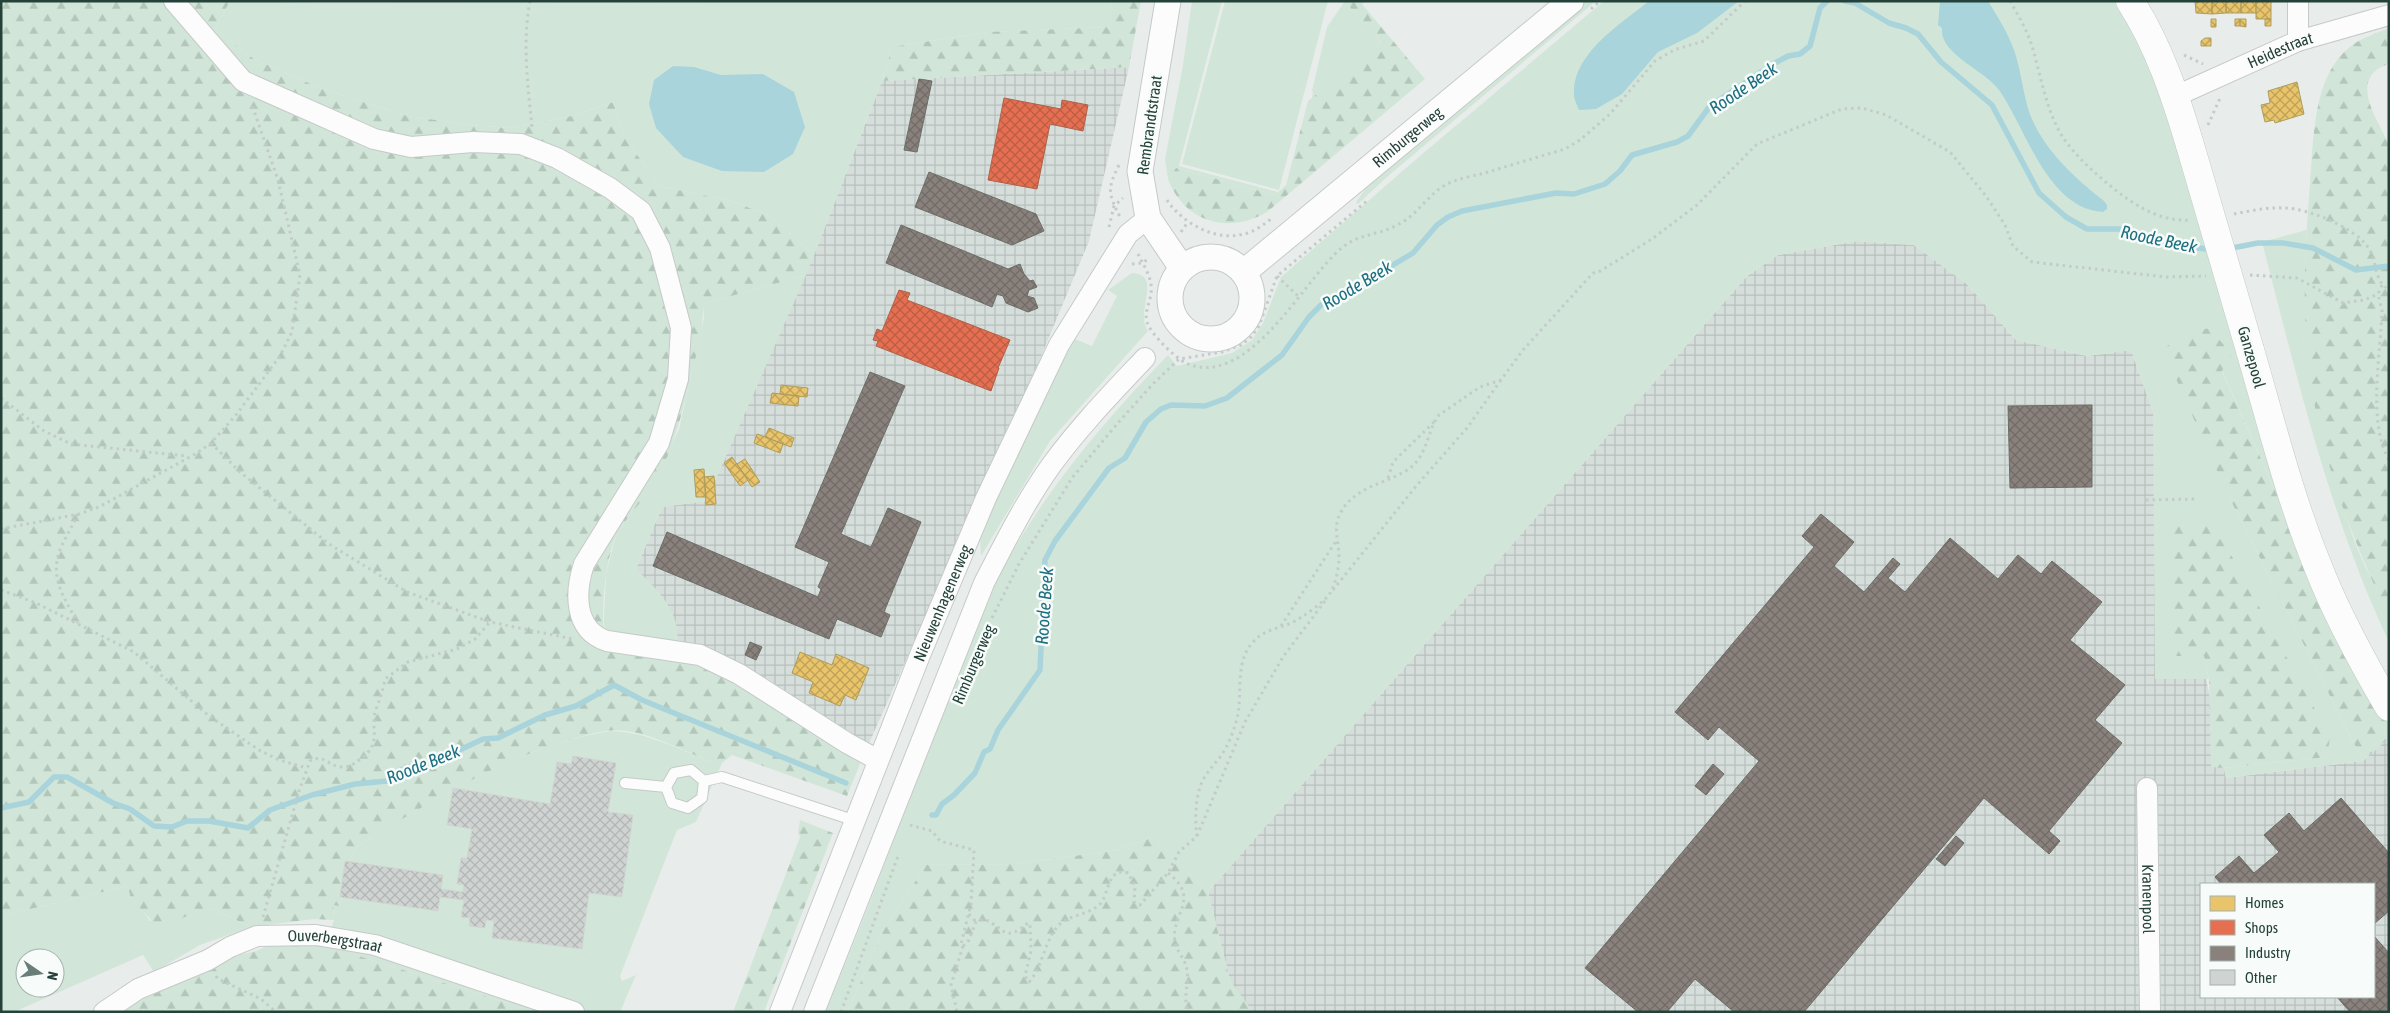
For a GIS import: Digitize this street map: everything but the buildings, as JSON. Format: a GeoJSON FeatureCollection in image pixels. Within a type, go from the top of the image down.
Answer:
{"type":"FeatureCollection","features":[{"type":"Feature","properties":{"kind":"main road","name":"Ganzepool"},"geometry":{"type":"LineString","coordinates":[[2130,1],[2149,35],[2176,96],[2199,137],[2250,350],[2299,516],[2317,565],[2338,613],[2389,706]]}},
{"type":"Feature","properties":{"kind":"street"},"geometry":{"type":"LineString","coordinates":[[174,1],[243,81],[374,139],[411,147],[473,142],[521,144],[557,158],[587,175],[641,211],[660,248],[681,328],[678,379],[659,443],[584,564],[578,583],[578,604],[586,627],[596,637],[700,655],[739,674],[847,743],[878,760]]}},
{"type":"Feature","properties":{"kind":"street","name":"Rembrandtstraat"},"geometry":{"type":"LineString","coordinates":[[1168,1],[1140,171],[1148,218],[1182,268]]}},
{"type":"Feature","properties":{"kind":"street","name":"Rimburgerweg"},"geometry":{"type":"LineString","coordinates":[[1244,272],[1571,1]]}},
{"type":"Feature","properties":{"kind":"street"},"geometry":{"type":"LineString","coordinates":[[2298,1],[2298,41]]}},
{"type":"Feature","properties":{"kind":"street","name":"Heidestraat"},"geometry":{"type":"LineString","coordinates":[[2176,96],[2298,41],[2389,14]]}},
{"type":"Feature","properties":{"kind":"street","name":"Nieuwenhagenerweg"},"geometry":{"type":"LineString","coordinates":[[780,1012],[920,654],[986,498],[1059,345],[1128,234],[1148,218]]}},
{"type":"Feature","properties":{"kind":"street"},"geometry":{"type":"LineString","coordinates":[[1214,256],[1230,261],[1244,272],[1249,280],[1253,299],[1247,318],[1234,332],[1225,337],[1206,339],[1188,332],[1180,325],[1171,307],[1172,286],[1182,268],[1197,259],[1214,256]]}},
{"type":"Feature","properties":{"kind":"street","name":"Rimburgerweg"},"geometry":{"type":"LineString","coordinates":[[814,1012],[984,583],[1014,524],[1050,468],[1099,406],[1145,358]]}},
{"type":"Feature","properties":{"kind":"street","name":"Kranenpool"},"geometry":{"type":"LineString","coordinates":[[2148,788],[2150,1012]]}},
{"type":"Feature","properties":{"kind":"street","name":"Ouverbergstraat"},"geometry":{"type":"LineString","coordinates":[[104,1012],[138,989],[208,960],[230,947],[257,936],[316,935],[375,945],[574,1012]]}},
{"type":"Feature","properties":{"kind":"lane"},"geometry":{"type":"LineString","coordinates":[[666,787],[674,773],[691,770],[704,782]]}},
{"type":"Feature","properties":{"kind":"lane"},"geometry":{"type":"LineString","coordinates":[[704,782],[722,778],[856,821]]}},
{"type":"Feature","properties":{"kind":"lane"},"geometry":{"type":"LineString","coordinates":[[666,787],[672,803],[688,808],[702,798],[704,782]]}},
{"type":"Feature","properties":{"kind":"lane"},"geometry":{"type":"LineString","coordinates":[[625,783],[666,787]]}},
{"type":"Feature","properties":{"kind":"path"},"geometry":{"type":"LineString","coordinates":[[530,1],[526,25],[526,63],[534,149]]}},
{"type":"Feature","properties":{"kind":"path"},"geometry":{"type":"LineString","coordinates":[[1142,263],[1148,274],[1151,292],[1146,322],[1149,328],[1179,359],[1186,363],[1205,366],[1226,363],[1258,345],[1298,296],[1345,244],[1354,238],[1382,231],[1406,220],[1428,198],[1446,185],[1565,149],[1580,140],[1610,114],[1655,61],[1674,50],[1704,41],[1745,1]]}},
{"type":"Feature","properties":{"kind":"path"},"geometry":{"type":"LineString","coordinates":[[2010,1],[2031,44],[2056,123],[2064,138],[2079,156],[2092,170],[2143,209],[2162,217],[2181,220],[2198,219]]}},
{"type":"Feature","properties":{"kind":"path"},"geometry":{"type":"LineString","coordinates":[[2199,137],[2223,91],[2216,78]]}},
{"type":"Feature","properties":{"kind":"path"},"geometry":{"type":"LineString","coordinates":[[1,529],[79,514],[119,497],[212,443],[236,415],[280,356],[292,332],[300,275],[278,180],[243,81]]}},
{"type":"Feature","properties":{"kind":"path"},"geometry":{"type":"LineString","coordinates":[[963,946],[968,942],[976,922],[984,919],[1007,934],[1017,932],[1028,923],[1030,924],[1031,951],[1025,976],[1029,982],[1050,937],[1059,925],[1089,912],[1100,904],[1109,881],[1115,874],[1123,871],[1128,873],[1135,886],[1134,902],[1140,905],[1168,873],[1179,852],[1197,836],[1245,722],[1283,657],[1370,542],[1467,428],[1523,350],[1593,273],[1597,273],[1652,239],[1697,205],[1757,144],[1842,108],[1862,108],[1886,115],[1950,152],[1986,196],[2005,226],[2013,246],[2032,262],[2166,277],[2211,276]]}},
{"type":"Feature","properties":{"kind":"path","name":"Rembrandtstraat"},"geometry":{"type":"LineString","coordinates":[[1164,194],[1178,214],[1188,222],[1225,236],[1244,235]]}},
{"type":"Feature","properties":{"kind":"path"},"geometry":{"type":"LineString","coordinates":[[2225,215],[2267,208],[2286,208],[2317,215],[2344,228],[2359,238],[2370,249],[2377,275],[2382,285],[2389,290]]}},
{"type":"Feature","properties":{"kind":"path"},"geometry":{"type":"LineString","coordinates":[[2249,275],[2297,278],[2343,303],[2364,300],[2378,294]]}},
{"type":"Feature","properties":{"kind":"path"},"geometry":{"type":"LineString","coordinates":[[1179,359],[1222,352],[1241,346],[1260,326],[1277,276],[1298,296]]}},
{"type":"Feature","properties":{"kind":"path"},"geometry":{"type":"LineString","coordinates":[[2382,285],[2378,294],[2382,310],[2377,413],[2385,454],[2389,460]]}},
{"type":"Feature","properties":{"kind":"path","name":"Rimburgerweg"},"geometry":{"type":"LineString","coordinates":[[991,620],[1019,564],[1072,478],[1134,404],[1179,359]]}},
{"type":"Feature","properties":{"kind":"path"},"geometry":{"type":"LineString","coordinates":[[1197,836],[1195,818],[1200,786],[1229,743],[1238,713],[1241,669],[1245,652],[1253,641],[1267,630],[1292,623],[1329,595],[1335,580],[1339,556],[1336,541],[1337,523],[1341,512],[1352,499],[1374,484],[1410,468],[1420,457],[1435,422],[1440,415],[1480,387],[1501,380]]}},
{"type":"Feature","properties":{"kind":"path"},"geometry":{"type":"LineString","coordinates":[[1,398],[44,431],[71,444],[188,456]]}},
{"type":"Feature","properties":{"kind":"path"},"geometry":{"type":"LineString","coordinates":[[1388,478],[1393,462],[1404,448],[1435,422]]}},
{"type":"Feature","properties":{"kind":"path"},"geometry":{"type":"LineString","coordinates":[[212,443],[240,472],[329,544],[407,592],[490,622],[561,639],[578,640],[596,637]]}},
{"type":"Feature","properties":{"kind":"path"},"geometry":{"type":"LineString","coordinates":[[2146,500],[2197,499]]}},
{"type":"Feature","properties":{"kind":"path"},"geometry":{"type":"LineString","coordinates":[[79,514],[57,561],[57,577],[64,599],[79,624]]}},
{"type":"Feature","properties":{"kind":"path"},"geometry":{"type":"LineString","coordinates":[[1280,626],[1336,541]]}},
{"type":"Feature","properties":{"kind":"path"},"geometry":{"type":"LineString","coordinates":[[1,590],[29,600],[134,652],[209,716],[259,750],[279,760],[307,768]]}},
{"type":"Feature","properties":{"kind":"path"},"geometry":{"type":"LineString","coordinates":[[257,936],[299,791],[310,761],[317,757],[340,768],[348,767],[363,758],[372,749],[376,731],[376,710],[381,700],[385,680],[408,662],[457,649],[475,639],[490,622]]}},
{"type":"Feature","properties":{"kind":"path"},"geometry":{"type":"LineString","coordinates":[[906,834],[913,816]]}},
{"type":"Feature","properties":{"kind":"path"},"geometry":{"type":"LineString","coordinates":[[910,825],[932,831],[940,841],[974,850],[974,880],[969,914],[961,944],[963,946],[951,985],[957,1012]]}},
{"type":"Feature","properties":{"kind":"path"},"geometry":{"type":"LineString","coordinates":[[841,1012],[900,852]]}},
{"type":"Feature","properties":{"kind":"path"},"geometry":{"type":"LineString","coordinates":[[1168,873],[1178,881],[1183,889],[1183,902],[1175,934],[1175,944],[1186,967],[1184,1003],[1188,1012]]}},
{"type":"Feature","properties":{"kind":"path"},"geometry":{"type":"LineString","coordinates":[[969,914],[976,922]]}},
{"type":"Feature","properties":{"kind":"path"},"geometry":{"type":"LineString","coordinates":[[208,960],[218,979],[261,999],[276,1012]]}},
{"type":"Feature","properties":{"kind":"shaded area"},"geometry":{"type":"Polygon","coordinates":[[[1129,67],[1089,241],[1040,359],[862,759],[676,649],[636,569],[662,507],[706,501],[814,255],[882,81],[1129,67]]]}},
{"type":"Feature","properties":{"kind":"shaded area"},"geometry":{"type":"Polygon","coordinates":[[[1857,241],[1914,245],[1967,284],[2016,340],[2087,356],[2131,350],[2153,412],[2226,778],[2363,761],[2389,738],[2389,1012],[1249,1012],[1230,980],[1208,892],[1747,276],[1778,255],[1857,241]]]}},
{"type":"Feature","properties":{"kind":"green space"},"geometry":{"type":"Polygon","coordinates":[[[1,1],[230,1],[215,29],[254,59],[320,88],[408,116],[469,125],[510,128],[568,117],[613,102],[626,139],[659,186],[732,201],[770,216],[814,255],[806,275],[703,304],[702,330],[682,413],[673,441],[663,467],[651,489],[626,520],[612,547],[605,581],[603,638],[705,660],[862,759],[847,796],[732,755],[722,763],[715,763],[649,736],[618,730],[603,732],[566,741],[511,761],[458,787],[357,847],[350,861],[339,906],[333,905],[334,920],[314,919],[251,927],[211,908],[159,926],[131,900],[128,886],[1,916],[1,1]]]}},
{"type":"Feature","properties":{"kind":"green space"},"geometry":{"type":"Polygon","coordinates":[[[230,1],[320,3],[1112,1],[1110,27],[988,32],[892,47],[882,81],[814,255],[770,216],[732,201],[659,186],[626,139],[613,102],[568,117],[510,128],[469,125],[408,116],[320,88],[254,59],[215,29],[230,1]]]}},
{"type":"Feature","properties":{"kind":"green space"},"geometry":{"type":"Polygon","coordinates":[[[1112,1],[1141,1],[1129,67],[882,81],[892,47],[988,32],[1110,27],[1112,1]]]}},
{"type":"Feature","properties":{"kind":"green space"},"geometry":{"type":"Polygon","coordinates":[[[1192,1],[1222,1],[1179,166],[1278,192],[1275,195],[1176,168],[1168,179],[1165,159],[1183,65],[1192,1]]]}},
{"type":"Feature","properties":{"kind":"green space"},"geometry":{"type":"Polygon","coordinates":[[[1225,1],[1328,1],[1279,190],[1182,164],[1225,1]]]}},
{"type":"Feature","properties":{"kind":"green space"},"geometry":{"type":"Polygon","coordinates":[[[1345,1],[1348,1],[1347,4],[1381,43],[1312,98],[1327,27],[1345,1]]]}},
{"type":"Feature","properties":{"kind":"green space"},"geometry":{"type":"Polygon","coordinates":[[[1348,1],[1365,1],[1362,4],[1425,79],[1267,212],[1237,223],[1223,223],[1209,220],[1185,206],[1175,194],[1168,179],[1176,168],[1275,195],[1286,185],[1308,101],[1381,43],[1346,3],[1348,1]]]}},
{"type":"Feature","properties":{"kind":"green space"},"geometry":{"type":"Polygon","coordinates":[[[1585,1],[1596,1],[1388,176],[1358,204],[1356,202],[1370,183],[1585,1]]]}},
{"type":"Feature","properties":{"kind":"green space"},"geometry":{"type":"Polygon","coordinates":[[[1604,1],[2115,1],[2127,15],[2158,86],[2292,529],[2222,370],[2209,328],[2228,495],[2363,761],[2226,778],[2224,768],[2327,757],[2212,520],[2174,656],[2204,656],[2209,679],[2155,679],[2153,412],[2131,350],[2087,356],[2016,340],[1967,284],[1914,245],[1857,241],[1778,255],[1747,276],[1208,892],[1153,837],[1118,850],[1015,864],[926,865],[881,934],[848,1012],[825,1012],[988,600],[1024,532],[1081,452],[1168,355],[1177,366],[1232,353],[1252,340],[1263,323],[1281,277],[1414,161],[1604,1]]]}},
{"type":"Feature","properties":{"kind":"green space"},"geometry":{"type":"Polygon","coordinates":[[[2389,28],[2389,64],[2376,70],[2370,78],[2367,88],[2373,111],[2389,144],[2389,617],[2363,559],[2340,500],[2322,438],[2315,407],[2307,352],[2305,280],[2314,128],[2322,91],[2338,59],[2351,46],[2364,38],[2389,28]]]}},
{"type":"Feature","properties":{"kind":"green space"},"geometry":{"type":"Polygon","coordinates":[[[2307,230],[2305,301],[2310,367],[2315,399],[2322,432],[2350,529],[2364,564],[2386,609],[2389,622],[2389,642],[2349,545],[2316,445],[2262,242],[2307,230]]]}},
{"type":"Feature","properties":{"kind":"green space"},"geometry":{"type":"Polygon","coordinates":[[[1132,273],[1141,275],[1146,280],[1144,314],[1148,331],[1050,441],[981,556],[980,538],[989,513],[1045,394],[1075,339],[1092,346],[1117,296],[1108,290],[1132,273]]]}},
{"type":"Feature","properties":{"kind":"green space"},"geometry":{"type":"Polygon","coordinates":[[[806,275],[706,501],[662,507],[636,569],[668,604],[676,625],[678,637],[676,649],[603,638],[606,574],[613,546],[618,531],[655,481],[679,429],[704,318],[703,304],[806,275]]]}},
{"type":"Feature","properties":{"kind":"green space"},"geometry":{"type":"Polygon","coordinates":[[[2209,328],[2232,354],[2222,371],[2292,529],[2377,707],[2389,725],[2389,738],[2363,761],[2228,495],[2163,350],[2178,336],[2209,328]]]}},
{"type":"Feature","properties":{"kind":"green space"},"geometry":{"type":"Polygon","coordinates":[[[2212,520],[2330,737],[2327,757],[2224,768],[2211,767],[2209,679],[2204,656],[2174,656],[2169,527],[2212,520]]]}},
{"type":"Feature","properties":{"kind":"green space"},"geometry":{"type":"Polygon","coordinates":[[[610,731],[637,734],[651,738],[715,763],[722,763],[696,822],[677,830],[620,976],[622,981],[636,975],[620,1012],[536,1012],[362,957],[328,937],[334,920],[333,905],[339,906],[350,861],[357,847],[417,810],[478,776],[542,749],[610,731]]]}},
{"type":"Feature","properties":{"kind":"green space"},"geometry":{"type":"Polygon","coordinates":[[[800,820],[833,833],[764,1012],[733,1012],[800,837],[798,832],[800,820]]]}},
{"type":"Feature","properties":{"kind":"green space"},"geometry":{"type":"Polygon","coordinates":[[[1153,837],[1208,892],[1230,980],[1253,1012],[848,1012],[881,934],[926,865],[1015,864],[1118,850],[1153,837]]]}},
{"type":"Feature","properties":{"kind":"green space"},"geometry":{"type":"Polygon","coordinates":[[[128,886],[131,900],[138,904],[150,921],[211,908],[251,927],[200,945],[154,972],[143,955],[65,989],[65,948],[15,948],[15,998],[46,998],[14,1012],[1,1012],[1,916],[128,886]]]}},
{"type":"Feature","properties":{"kind":"green space"},"geometry":{"type":"Polygon","coordinates":[[[328,937],[362,957],[536,1012],[119,1012],[130,999],[210,962],[256,951],[284,939],[328,937]]]}},
{"type":"Feature","properties":{"kind":"water"},"geometry":{"type":"Polygon","coordinates":[[[1649,1],[1739,1],[1697,33],[1658,52],[1622,94],[1596,109],[1579,110],[1574,95],[1575,80],[1589,53],[1600,41],[1649,1]]]}},
{"type":"Feature","properties":{"kind":"water"},"geometry":{"type":"Polygon","coordinates":[[[1940,1],[1988,1],[2014,49],[2028,109],[2041,136],[2069,171],[2103,200],[2107,205],[2107,209],[2103,212],[2084,207],[2067,197],[2053,182],[2040,164],[1999,90],[1948,46],[1943,37],[1942,28],[1938,25],[1940,1]]]}},
{"type":"Feature","properties":{"kind":"water"},"geometry":{"type":"Polygon","coordinates":[[[673,66],[694,67],[721,75],[763,74],[794,92],[805,127],[793,154],[764,172],[722,171],[683,157],[656,128],[649,104],[654,80],[673,66]]]}},
{"type":"Feature","properties":{"kind":"waterway","name":"Roode Beek"},"geometry":{"type":"LineString","coordinates":[[932,815],[936,815],[942,804],[954,795],[975,773],[984,752],[990,749],[998,730],[1040,670],[1045,560],[1055,541],[1109,468],[1125,458],[1146,422],[1161,409],[1171,405],[1205,406],[1227,398],[1282,355],[1309,317],[1321,305],[1358,286],[1413,253],[1437,225],[1448,217],[1462,211],[1556,193],[1574,194],[1605,184],[1620,171],[1632,155],[1677,142],[1688,136],[1710,106],[1773,64],[1788,56],[1800,54],[1810,46],[1820,8],[1827,1]]}},
{"type":"Feature","properties":{"kind":"waterway","name":"Roode Beek"},"geometry":{"type":"LineString","coordinates":[[1845,1],[1855,3],[1889,23],[1918,34],[1941,62],[1992,105],[2039,193],[2066,217],[2087,229],[2122,229],[2163,243],[2213,250]]}},
{"type":"Feature","properties":{"kind":"waterway","name":"Roode Beek"},"geometry":{"type":"LineString","coordinates":[[2227,249],[2258,243],[2283,243],[2313,248],[2356,270],[2389,266]]}},
{"type":"Feature","properties":{"kind":"waterway","name":"Roode Beek"},"geometry":{"type":"LineString","coordinates":[[1,808],[29,802],[54,777],[67,777],[113,803],[130,809],[154,826],[172,827],[187,821],[209,821],[248,828],[270,810],[312,795],[355,784],[387,781],[395,772],[419,764],[434,762],[483,739],[498,738],[545,715],[576,706],[614,685],[642,700],[846,783]]}}]}
